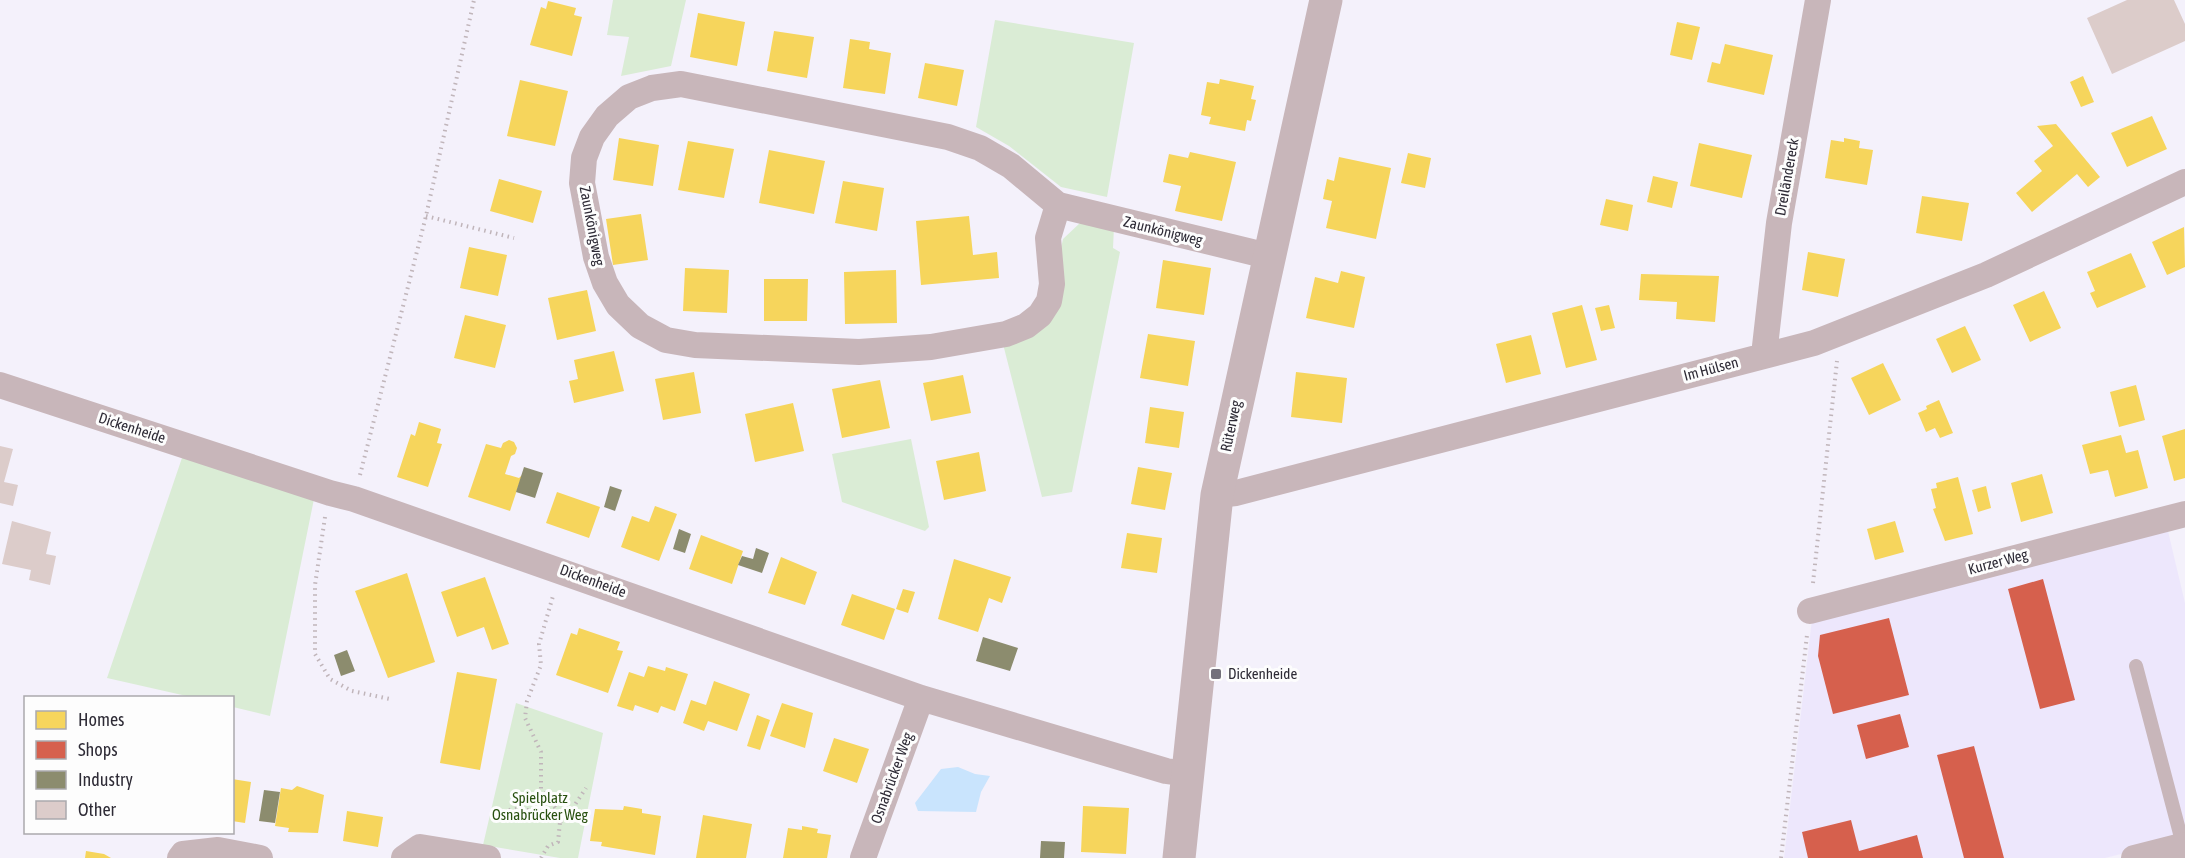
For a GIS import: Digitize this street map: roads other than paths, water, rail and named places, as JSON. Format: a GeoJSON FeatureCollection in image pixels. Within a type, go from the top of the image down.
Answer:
{"type":"FeatureCollection","features":[{"type":"Feature","properties":{"kind":"street","name":"Rüterweg"},"geometry":{"type":"LineString","coordinates":[[1179,858],[1216,495],[1326,0]]}},
{"type":"Feature","properties":{"kind":"street","name":"Dreiländereck"},"geometry":{"type":"LineString","coordinates":[[1764,355],[1779,223],[1818,0]]}},
{"type":"Feature","properties":{"kind":"street","name":"Zaunkönigweg"},"geometry":{"type":"LineString","coordinates":[[1058,205],[1048,238],[1052,284],[1049,301],[1040,315],[1026,326],[1006,334],[898,351],[860,352],[695,345],[666,340],[639,326],[618,304],[605,283],[596,257],[582,183],[584,158],[592,137],[607,116],[629,97],[652,88],[681,84],[948,137],[980,148],[1011,166],[1058,205],[1268,256]]}},
{"type":"Feature","properties":{"kind":"street","name":"Im Hülsen"},"geometry":{"type":"LineString","coordinates":[[1216,495],[1236,493],[1814,343],[1986,274],[2185,182]]}},
{"type":"Feature","properties":{"kind":"street","name":"Dickenheide"},"geometry":{"type":"LineString","coordinates":[[0,385],[342,496],[921,698],[1166,771],[1187,774]]}},
{"type":"Feature","properties":{"kind":"street","name":"Kurzer Weg"},"geometry":{"type":"LineString","coordinates":[[1810,611],[2185,514]]}},
{"type":"Feature","properties":{"kind":"street","name":"Osnabrücker Weg"},"geometry":{"type":"LineString","coordinates":[[863,858],[921,698]]}},
{"type":"Feature","properties":{"kind":"street"},"geometry":{"type":"LineString","coordinates":[[2134,858],[2184,845]]}},
{"type":"Feature","properties":{"kind":"street"},"geometry":{"type":"LineString","coordinates":[[404,858],[420,847],[488,858]]}},
{"type":"Feature","properties":{"kind":"street"},"geometry":{"type":"LineString","coordinates":[[180,858],[183,854],[218,850],[260,858]]}},
{"type":"Feature","properties":{"kind":"lane"},"geometry":{"type":"LineString","coordinates":[[2136,666],[2184,845]]}},
{"type":"Feature","properties":{"kind":"water"},"geometry":{"type":"Polygon","coordinates":[[[958,767],[975,774],[990,776],[981,792],[976,812],[918,811],[915,803],[941,769],[958,767]]]}},
{"type":"Feature","properties":{"kind":"place","name":"Dickenheide"},"geometry":{"type":"Point","coordinates":[1216,674]}},
{"type":"Feature","properties":{"kind":"park label","name":"Spielplatz Osnabrücker Weg"},"geometry":{"type":"Point","coordinates":[540,806]}}]}
